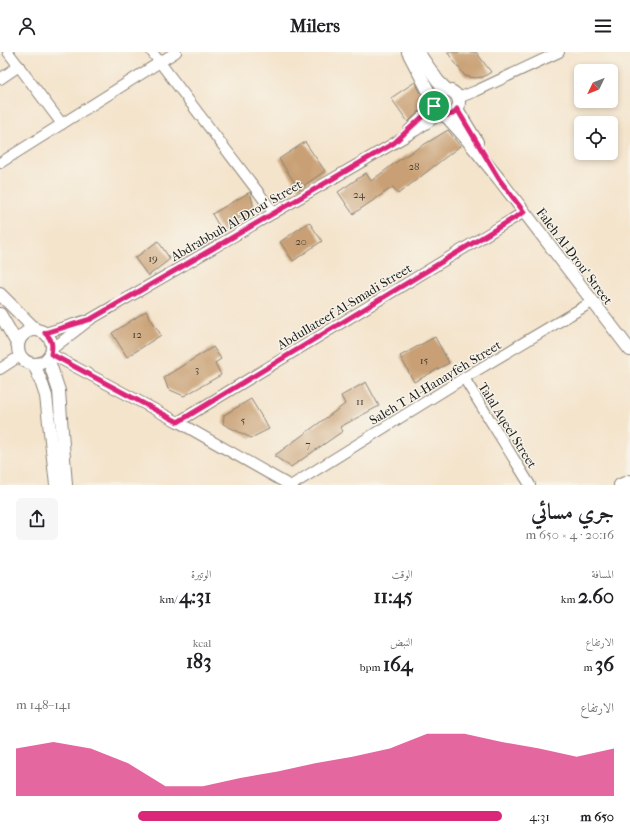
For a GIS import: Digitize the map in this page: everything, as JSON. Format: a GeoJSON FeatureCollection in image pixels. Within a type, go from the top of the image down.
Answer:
{"type":"FeatureCollection","features":[{"type":"Feature","properties":{"kind":"street"},"geometry":{"type":"LineString","coordinates":[[8,52],[62,124]]}},
{"type":"Feature","properties":{"kind":"street"},"geometry":{"type":"LineString","coordinates":[[152,52],[274,213]]}},
{"type":"Feature","properties":{"kind":"street"},"geometry":{"type":"LineString","coordinates":[[0,163],[176,52]]}},
{"type":"Feature","properties":{"kind":"street","name":"Faleh Al-Drou‘ Street"},"geometry":{"type":"LineString","coordinates":[[408,52],[438,109],[464,136],[499,179],[630,350]]}},
{"type":"Feature","properties":{"kind":"street"},"geometry":{"type":"LineString","coordinates":[[418,52],[438,81],[447,90],[454,93],[458,104]]}},
{"type":"Feature","properties":{"kind":"street"},"geometry":{"type":"LineString","coordinates":[[447,90],[439,92],[438,109],[453,114],[458,104],[476,92],[559,52]]}},
{"type":"Feature","properties":{"kind":"street"},"geometry":{"type":"LineString","coordinates":[[0,79],[19,66]]}},
{"type":"Feature","properties":{"kind":"street","name":"Faleh Al-Drou‘ Street"},"geometry":{"type":"LineString","coordinates":[[458,104],[499,179]]}},
{"type":"Feature","properties":{"kind":"street","name":"Abdrabbuh Al-Drou‘ Street"},"geometry":{"type":"LineString","coordinates":[[50,354],[91,319],[394,143],[438,109]]}},
{"type":"Feature","properties":{"kind":"street","name":"Abdullateef Al-Smadi Street"},"geometry":{"type":"LineString","coordinates":[[178,422],[524,212]]}},
{"type":"Feature","properties":{"kind":"street"},"geometry":{"type":"LineString","coordinates":[[0,294],[40,331],[50,338],[50,354],[58,391],[66,485]]}},
{"type":"Feature","properties":{"kind":"street","name":"Saleh T Al-Hanayfeh Street"},"geometry":{"type":"LineString","coordinates":[[50,354],[178,422],[291,485],[464,378],[592,302]]}},
{"type":"Feature","properties":{"kind":"street"},"geometry":{"type":"LineString","coordinates":[[0,314],[19,351],[28,363],[34,364],[44,362],[50,354]]}},
{"type":"Feature","properties":{"kind":"street","name":"Abdrabbuh Al-Drou‘ Street"},"geometry":{"type":"LineString","coordinates":[[40,331],[91,319]]}},
{"type":"Feature","properties":{"kind":"street"},"geometry":{"type":"LineString","coordinates":[[0,368],[19,351],[22,336],[31,330],[40,331]]}},
{"type":"Feature","properties":{"kind":"street"},"geometry":{"type":"LineString","coordinates":[[34,364],[46,396],[56,485]]}},
{"type":"Feature","properties":{"kind":"street","name":"Talal Aqeel Street"},"geometry":{"type":"LineString","coordinates":[[464,378],[530,485]]}},
{"type":"Feature","properties":{"kind":"street"},"geometry":{"type":"LineString","coordinates":[[620,485],[630,481]]}},
{"type":"Feature","properties":{"kind":"building"},"geometry":{"type":"Polygon","coordinates":[[[447,52],[476,52],[491,72],[483,77],[475,78],[465,76],[447,52]]]}},
{"type":"Feature","properties":{"kind":"building"},"geometry":{"type":"Polygon","coordinates":[[[415,82],[427,104],[408,122],[391,98],[415,82]]]}},
{"type":"Feature","properties":{"kind":"building"},"geometry":{"type":"Polygon","coordinates":[[[448,130],[460,146],[398,194],[393,187],[353,214],[338,192],[366,173],[371,181],[402,158],[448,130]]]}},
{"type":"Feature","properties":{"kind":"building"},"geometry":{"type":"Polygon","coordinates":[[[305,142],[325,171],[299,189],[279,159],[305,142]]]}},
{"type":"Feature","properties":{"kind":"building"},"geometry":{"type":"Polygon","coordinates":[[[250,192],[253,207],[248,214],[250,216],[223,233],[212,214],[250,192]]]}},
{"type":"Feature","properties":{"kind":"building"},"geometry":{"type":"Polygon","coordinates":[[[309,222],[322,241],[293,261],[280,242],[309,222]]]}},
{"type":"Feature","properties":{"kind":"building"},"geometry":{"type":"Polygon","coordinates":[[[158,241],[170,259],[148,276],[135,258],[158,241]]]}},
{"type":"Feature","properties":{"kind":"building"},"geometry":{"type":"Polygon","coordinates":[[[146,311],[161,335],[127,357],[112,333],[146,311]]]}},
{"type":"Feature","properties":{"kind":"building"},"geometry":{"type":"Polygon","coordinates":[[[435,337],[449,363],[414,382],[400,356],[435,337]]]}},
{"type":"Feature","properties":{"kind":"building"},"geometry":{"type":"Polygon","coordinates":[[[213,347],[221,359],[215,363],[221,375],[184,396],[168,389],[164,377],[213,347]]]}},
{"type":"Feature","properties":{"kind":"building"},"geometry":{"type":"Polygon","coordinates":[[[366,382],[379,406],[340,427],[343,431],[291,467],[274,456],[345,404],[341,396],[366,382]]]}},
{"type":"Feature","properties":{"kind":"building"},"geometry":{"type":"Polygon","coordinates":[[[251,399],[269,429],[251,438],[223,424],[224,415],[251,399]]]}},
{"type":"Feature","properties":{"kind":"route"},"geometry":{"type":"LineString","coordinates":[[434,106],[436,111],[443,116],[453,114],[457,109],[499,179],[524,212],[178,422],[51,354],[52,343],[50,338],[45,333],[91,319],[394,143],[434,106]]}}]}
